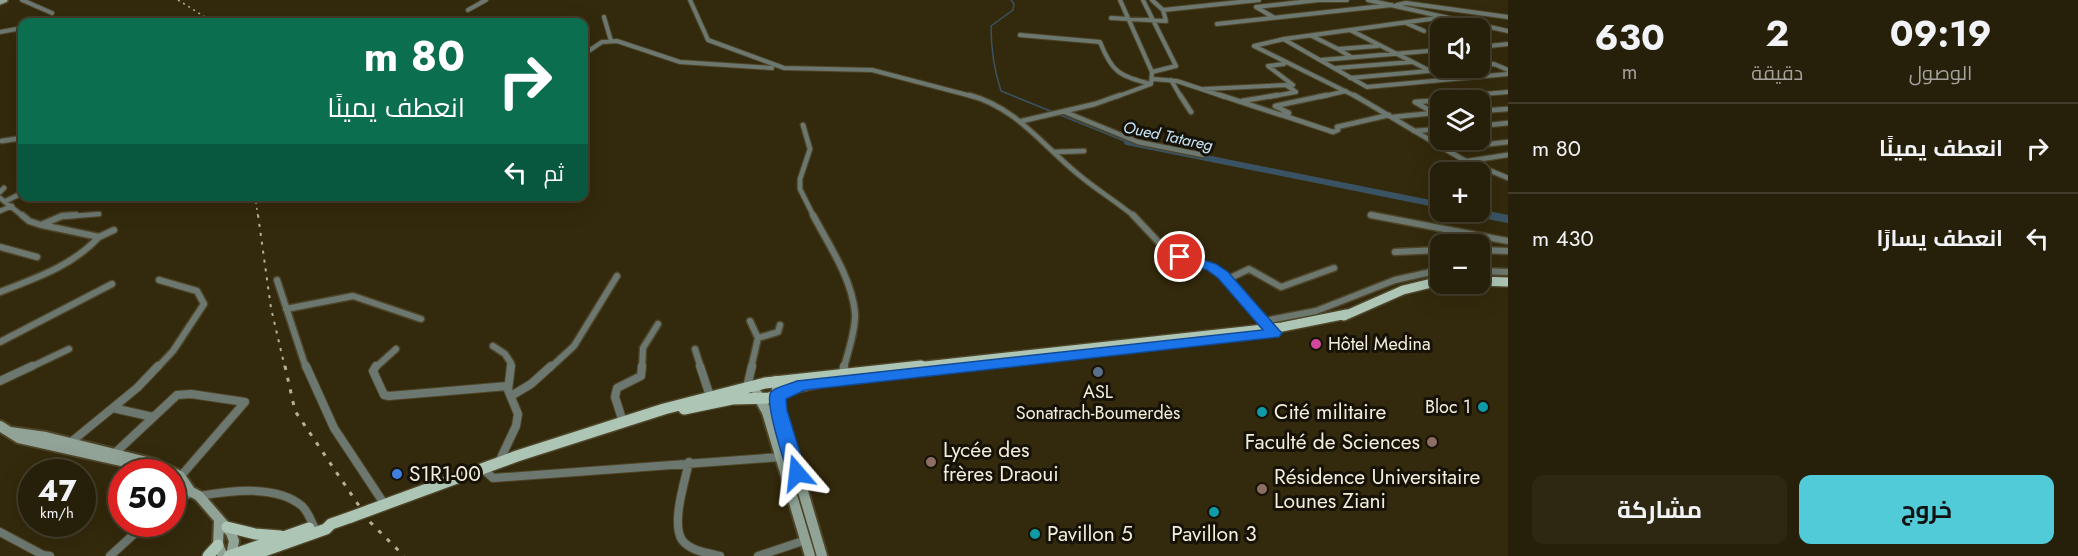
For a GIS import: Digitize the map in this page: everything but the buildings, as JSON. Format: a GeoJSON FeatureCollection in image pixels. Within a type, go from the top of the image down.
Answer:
{"type":"FeatureCollection","features":[{"type":"Feature","properties":{"kind":"main road"},"geometry":{"type":"LineString","coordinates":[[0,2],[5,0]]}},
{"type":"Feature","properties":{"kind":"main road"},"geometry":{"type":"LineString","coordinates":[[1490,281],[1508,282]]}},
{"type":"Feature","properties":{"kind":"main road"},"geometry":{"type":"LineString","coordinates":[[250,556],[499,462],[710,396],[751,386],[843,373],[1269,328],[1312,327],[1339,319],[1409,288],[1430,283]]}},
{"type":"Feature","properties":{"kind":"main road"},"geometry":{"type":"LineString","coordinates":[[637,419],[727,400],[778,396],[802,385],[1269,328]]}},
{"type":"Feature","properties":{"kind":"main road"},"geometry":{"type":"LineString","coordinates":[[776,381],[779,410],[822,556]]}},
{"type":"Feature","properties":{"kind":"main road"},"geometry":{"type":"LineString","coordinates":[[751,386],[768,412],[810,556]]}},
{"type":"Feature","properties":{"kind":"main road"},"geometry":{"type":"LineString","coordinates":[[3,429],[71,442],[137,459]]}},
{"type":"Feature","properties":{"kind":"main road"},"geometry":{"type":"LineString","coordinates":[[3,429],[26,440],[112,459]]}},
{"type":"Feature","properties":{"kind":"main road"},"geometry":{"type":"LineString","coordinates":[[186,486],[194,492],[234,538],[230,556]]}},
{"type":"Feature","properties":{"kind":"main road"},"geometry":{"type":"LineString","coordinates":[[230,556],[325,523],[331,524]]}},
{"type":"Feature","properties":{"kind":"main road"},"geometry":{"type":"LineString","coordinates":[[223,524],[255,534],[286,536]]}},
{"type":"Feature","properties":{"kind":"main road"},"geometry":{"type":"LineString","coordinates":[[207,556],[221,550],[223,524]]}},
{"type":"Feature","properties":{"kind":"street"},"geometry":{"type":"LineString","coordinates":[[22,0],[52,13]]}},
{"type":"Feature","properties":{"kind":"street"},"geometry":{"type":"LineString","coordinates":[[468,10],[486,0]]}},
{"type":"Feature","properties":{"kind":"street"},"geometry":{"type":"LineString","coordinates":[[690,0],[708,40],[784,68]]}},
{"type":"Feature","properties":{"kind":"street"},"geometry":{"type":"LineString","coordinates":[[1120,0],[1152,72],[1152,82]]}},
{"type":"Feature","properties":{"kind":"street"},"geometry":{"type":"LineString","coordinates":[[1143,0],[1151,21],[1176,66],[1152,72]]}},
{"type":"Feature","properties":{"kind":"street"},"geometry":{"type":"LineString","coordinates":[[1111,18],[1166,21],[1167,17],[1163,10],[1152,0]]}},
{"type":"Feature","properties":{"kind":"street"},"geometry":{"type":"LineString","coordinates":[[1163,10],[1259,0]]}},
{"type":"Feature","properties":{"kind":"street"},"geometry":{"type":"LineString","coordinates":[[1275,18],[1256,7],[1320,0],[1347,0]]}},
{"type":"Feature","properties":{"kind":"street"},"geometry":{"type":"LineString","coordinates":[[1368,0],[1508,31]]}},
{"type":"Feature","properties":{"kind":"street"},"geometry":{"type":"LineString","coordinates":[[1217,24],[1394,6],[1397,3],[1508,17]]}},
{"type":"Feature","properties":{"kind":"street"},"geometry":{"type":"LineString","coordinates":[[604,17],[611,41]]}},
{"type":"Feature","properties":{"kind":"street"},"geometry":{"type":"LineString","coordinates":[[1430,141],[1346,91],[1287,64],[1253,44],[1445,17]]}},
{"type":"Feature","properties":{"kind":"street"},"geometry":{"type":"LineString","coordinates":[[1404,22],[1424,32]]}},
{"type":"Feature","properties":{"kind":"street"},"geometry":{"type":"LineString","coordinates":[[0,32],[18,29]]}},
{"type":"Feature","properties":{"kind":"street"},"geometry":{"type":"LineString","coordinates":[[1351,31],[1446,80]]}},
{"type":"Feature","properties":{"kind":"street"},"geometry":{"type":"LineString","coordinates":[[1020,35],[1100,42],[1108,65],[1114,72],[1152,82]]}},
{"type":"Feature","properties":{"kind":"street"},"geometry":{"type":"LineString","coordinates":[[1312,36],[1352,58]]}},
{"type":"Feature","properties":{"kind":"street"},"geometry":{"type":"LineString","coordinates":[[1284,39],[1367,87],[1508,72]]}},
{"type":"Feature","properties":{"kind":"street"},"geometry":{"type":"LineString","coordinates":[[588,51],[602,42],[611,41],[621,42],[680,62],[801,70],[851,68],[872,70],[988,100],[1022,121],[1031,133],[1078,174],[1132,214],[1163,248],[1180,257],[1211,267],[1228,279],[1269,328],[1399,278],[1430,271]]}},
{"type":"Feature","properties":{"kind":"street"},"geometry":{"type":"LineString","coordinates":[[1490,46],[1508,44]]}},
{"type":"Feature","properties":{"kind":"street"},"geometry":{"type":"LineString","coordinates":[[1338,49],[1379,46]]}},
{"type":"Feature","properties":{"kind":"street"},"geometry":{"type":"LineString","coordinates":[[1321,60],[1430,51]]}},
{"type":"Feature","properties":{"kind":"street"},"geometry":{"type":"LineString","coordinates":[[1334,68],[1413,62]]}},
{"type":"Feature","properties":{"kind":"street"},"geometry":{"type":"LineString","coordinates":[[1287,64],[1268,66],[1293,84],[1289,86]]}},
{"type":"Feature","properties":{"kind":"street"},"geometry":{"type":"LineString","coordinates":[[1490,64],[1494,64],[1508,72]]}},
{"type":"Feature","properties":{"kind":"street"},"geometry":{"type":"LineString","coordinates":[[1350,78],[1428,71]]}},
{"type":"Feature","properties":{"kind":"street"},"geometry":{"type":"LineString","coordinates":[[1022,121],[1065,112],[1152,82],[1172,80],[1333,132],[1338,130],[1337,127],[1391,116],[1430,113]]}},
{"type":"Feature","properties":{"kind":"street"},"geometry":{"type":"LineString","coordinates":[[1172,80],[1191,112]]}},
{"type":"Feature","properties":{"kind":"street"},"geometry":{"type":"LineString","coordinates":[[1200,89],[1289,86],[1296,92],[1238,101]]}},
{"type":"Feature","properties":{"kind":"street"},"geometry":{"type":"LineString","coordinates":[[1281,115],[1289,113],[1275,106],[1346,91]]}},
{"type":"Feature","properties":{"kind":"street"},"geometry":{"type":"LineString","coordinates":[[1490,94],[1508,92]]}},
{"type":"Feature","properties":{"kind":"street"},"geometry":{"type":"LineString","coordinates":[[1430,101],[1415,102],[1430,111]]}},
{"type":"Feature","properties":{"kind":"street"},"geometry":{"type":"LineString","coordinates":[[1490,110],[1508,109]]}},
{"type":"Feature","properties":{"kind":"street"},"geometry":{"type":"LineString","coordinates":[[1065,112],[1138,142],[1203,155]]}},
{"type":"Feature","properties":{"kind":"street"},"geometry":{"type":"LineString","coordinates":[[1490,125],[1508,123]]}},
{"type":"Feature","properties":{"kind":"street"},"geometry":{"type":"LineString","coordinates":[[803,125],[811,146],[810,156],[798,180],[800,189],[843,273],[855,315],[843,373]]}},
{"type":"Feature","properties":{"kind":"street"},"geometry":{"type":"LineString","coordinates":[[1414,131],[1430,130]]}},
{"type":"Feature","properties":{"kind":"street"},"geometry":{"type":"LineString","coordinates":[[2,141],[18,139]]}},
{"type":"Feature","properties":{"kind":"street"},"geometry":{"type":"LineString","coordinates":[[1490,144],[1508,142]]}},
{"type":"Feature","properties":{"kind":"street"},"geometry":{"type":"LineString","coordinates":[[1446,150],[1508,178]]}},
{"type":"Feature","properties":{"kind":"street"},"geometry":{"type":"LineString","coordinates":[[1054,152],[1084,151]]}},
{"type":"Feature","properties":{"kind":"street"},"geometry":{"type":"LineString","coordinates":[[1467,161],[1507,155]]}},
{"type":"Feature","properties":{"kind":"street"},"geometry":{"type":"LineString","coordinates":[[3,200],[18,194]]}},
{"type":"Feature","properties":{"kind":"street"},"geometry":{"type":"LineString","coordinates":[[3,200],[29,221],[99,237]]}},
{"type":"Feature","properties":{"kind":"street"},"geometry":{"type":"LineString","coordinates":[[0,211],[12,206]]}},
{"type":"Feature","properties":{"kind":"street"},"geometry":{"type":"LineString","coordinates":[[41,225],[62,216],[99,214]]}},
{"type":"Feature","properties":{"kind":"street"},"geometry":{"type":"LineString","coordinates":[[1370,215],[1508,241]]}},
{"type":"Feature","properties":{"kind":"street"},"geometry":{"type":"LineString","coordinates":[[0,292],[58,268],[89,250],[99,237],[114,230]]}},
{"type":"Feature","properties":{"kind":"street"},"geometry":{"type":"LineString","coordinates":[[0,247],[37,257]]}},
{"type":"Feature","properties":{"kind":"street"},"geometry":{"type":"LineString","coordinates":[[1395,252],[1430,250]]}},
{"type":"Feature","properties":{"kind":"street"},"geometry":{"type":"LineString","coordinates":[[1490,250],[1508,251]]}},
{"type":"Feature","properties":{"kind":"street"},"geometry":{"type":"LineString","coordinates":[[1228,279],[1249,269],[1281,288],[1334,268]]}},
{"type":"Feature","properties":{"kind":"street"},"geometry":{"type":"LineString","coordinates":[[1490,271],[1508,272]]}},
{"type":"Feature","properties":{"kind":"street"},"geometry":{"type":"LineString","coordinates":[[511,396],[531,384],[574,346],[617,276]]}},
{"type":"Feature","properties":{"kind":"street"},"geometry":{"type":"LineString","coordinates":[[71,442],[113,408],[173,351],[204,304],[197,291],[159,280]]}},
{"type":"Feature","properties":{"kind":"street"},"geometry":{"type":"LineString","coordinates":[[277,280],[303,357],[340,438],[386,505]]}},
{"type":"Feature","properties":{"kind":"street"},"geometry":{"type":"LineString","coordinates":[[0,342],[111,284]]}},
{"type":"Feature","properties":{"kind":"street"},"geometry":{"type":"LineString","coordinates":[[286,309],[353,296],[421,319]]}},
{"type":"Feature","properties":{"kind":"street"},"geometry":{"type":"LineString","coordinates":[[750,321],[758,338],[751,386]]}},
{"type":"Feature","properties":{"kind":"street"},"geometry":{"type":"LineString","coordinates":[[623,424],[615,397],[617,388],[641,376],[644,348],[658,324]]}},
{"type":"Feature","properties":{"kind":"street"},"geometry":{"type":"LineString","coordinates":[[758,338],[778,332],[780,325]]}},
{"type":"Feature","properties":{"kind":"street"},"geometry":{"type":"LineString","coordinates":[[493,346],[505,354],[511,363],[508,386],[518,414],[516,426],[499,462]]}},
{"type":"Feature","properties":{"kind":"street"},"geometry":{"type":"LineString","coordinates":[[0,381],[69,349]]}},
{"type":"Feature","properties":{"kind":"street"},"geometry":{"type":"LineString","coordinates":[[396,349],[377,364],[373,371],[384,394],[389,396],[508,386]]}},
{"type":"Feature","properties":{"kind":"street"},"geometry":{"type":"LineString","coordinates":[[696,349],[710,396]]}},
{"type":"Feature","properties":{"kind":"street"},"geometry":{"type":"LineString","coordinates":[[115,453],[177,395],[191,394],[245,402],[186,468]]}},
{"type":"Feature","properties":{"kind":"street"},"geometry":{"type":"LineString","coordinates":[[113,408],[153,417]]}},
{"type":"Feature","properties":{"kind":"street"},"geometry":{"type":"LineString","coordinates":[[482,468],[493,478],[782,457]]}},
{"type":"Feature","properties":{"kind":"street"},"geometry":{"type":"LineString","coordinates":[[689,462],[677,526],[681,539],[695,550],[720,556]]}},
{"type":"Feature","properties":{"kind":"street"},"geometry":{"type":"LineString","coordinates":[[186,496],[194,492],[275,495],[297,502],[304,507],[314,527]]}},
{"type":"Feature","properties":{"kind":"street"},"geometry":{"type":"LineString","coordinates":[[1,534],[43,555],[50,556]]}},
{"type":"Feature","properties":{"kind":"street"},"geometry":{"type":"LineString","coordinates":[[110,556],[131,537]]}},
{"type":"Feature","properties":{"kind":"street"},"geometry":{"type":"LineString","coordinates":[[758,556],[806,540]]}},
{"type":"Feature","properties":{"kind":"waterway","name":"Oued Tatareg"},"geometry":{"type":"LineString","coordinates":[[1011,0],[1014,4],[1013,10],[991,26],[993,59],[1001,91],[1127,142]]}},
{"type":"Feature","properties":{"kind":"waterway","name":"Oued Tatareg"},"geometry":{"type":"LineString","coordinates":[[1127,142],[1430,203]]}},
{"type":"Feature","properties":{"kind":"waterway","name":"Oued Tatareg"},"geometry":{"type":"LineString","coordinates":[[1490,215],[1508,219]]}},
{"type":"Feature","properties":{"kind":"waterway","name":"Oued Tatareg"},"geometry":{"type":"LineString","coordinates":[[1490,216],[1496,217]]}},
{"type":"Feature","properties":{"kind":"railway"},"geometry":{"type":"LineString","coordinates":[[178,0],[207,18]]}},
{"type":"Feature","properties":{"kind":"railway"},"geometry":{"type":"LineString","coordinates":[[256,201],[258,217]]}},
{"type":"Feature","properties":{"kind":"railway"},"geometry":{"type":"LineString","coordinates":[[258,215],[271,308],[285,368]]}},
{"type":"Feature","properties":{"kind":"railway"},"geometry":{"type":"LineString","coordinates":[[285,366],[295,411],[370,522],[404,556]]}},
{"type":"Feature","properties":{"kind":"place","name":"Hôtel Medina"},"geometry":{"type":"Point","coordinates":[1316,344]}},
{"type":"Feature","properties":{"kind":"place","name":"ASL Sonatrach-Boumerdès"},"geometry":{"type":"Point","coordinates":[1098,372]}},
{"type":"Feature","properties":{"kind":"place","name":"Bloc 1"},"geometry":{"type":"Point","coordinates":[1483,407]}},
{"type":"Feature","properties":{"kind":"place","name":"Cité militaire"},"geometry":{"type":"Point","coordinates":[1262,412]}},
{"type":"Feature","properties":{"kind":"place","name":"Faculté de Sciences"},"geometry":{"type":"Point","coordinates":[1432,442]}},
{"type":"Feature","properties":{"kind":"place","name":"Lycée des frères Draoui"},"geometry":{"type":"Point","coordinates":[931,462]}},
{"type":"Feature","properties":{"kind":"place","name":"S1R1-00"},"geometry":{"type":"Point","coordinates":[397,474]}},
{"type":"Feature","properties":{"kind":"place","name":"Résidence Universitaire Lounes Ziani"},"geometry":{"type":"Point","coordinates":[1262,489]}},
{"type":"Feature","properties":{"kind":"place","name":"Pavillon 3"},"geometry":{"type":"Point","coordinates":[1214,512]}},
{"type":"Feature","properties":{"kind":"place","name":"Pavillon 5"},"geometry":{"type":"Point","coordinates":[1035,534]}},
{"type":"Feature","properties":{"kind":"route"},"geometry":{"type":"LineString","coordinates":[[797,473],[778,406],[778,396],[802,385],[1274,333],[1228,279],[1211,267],[1180,257]]}}]}
